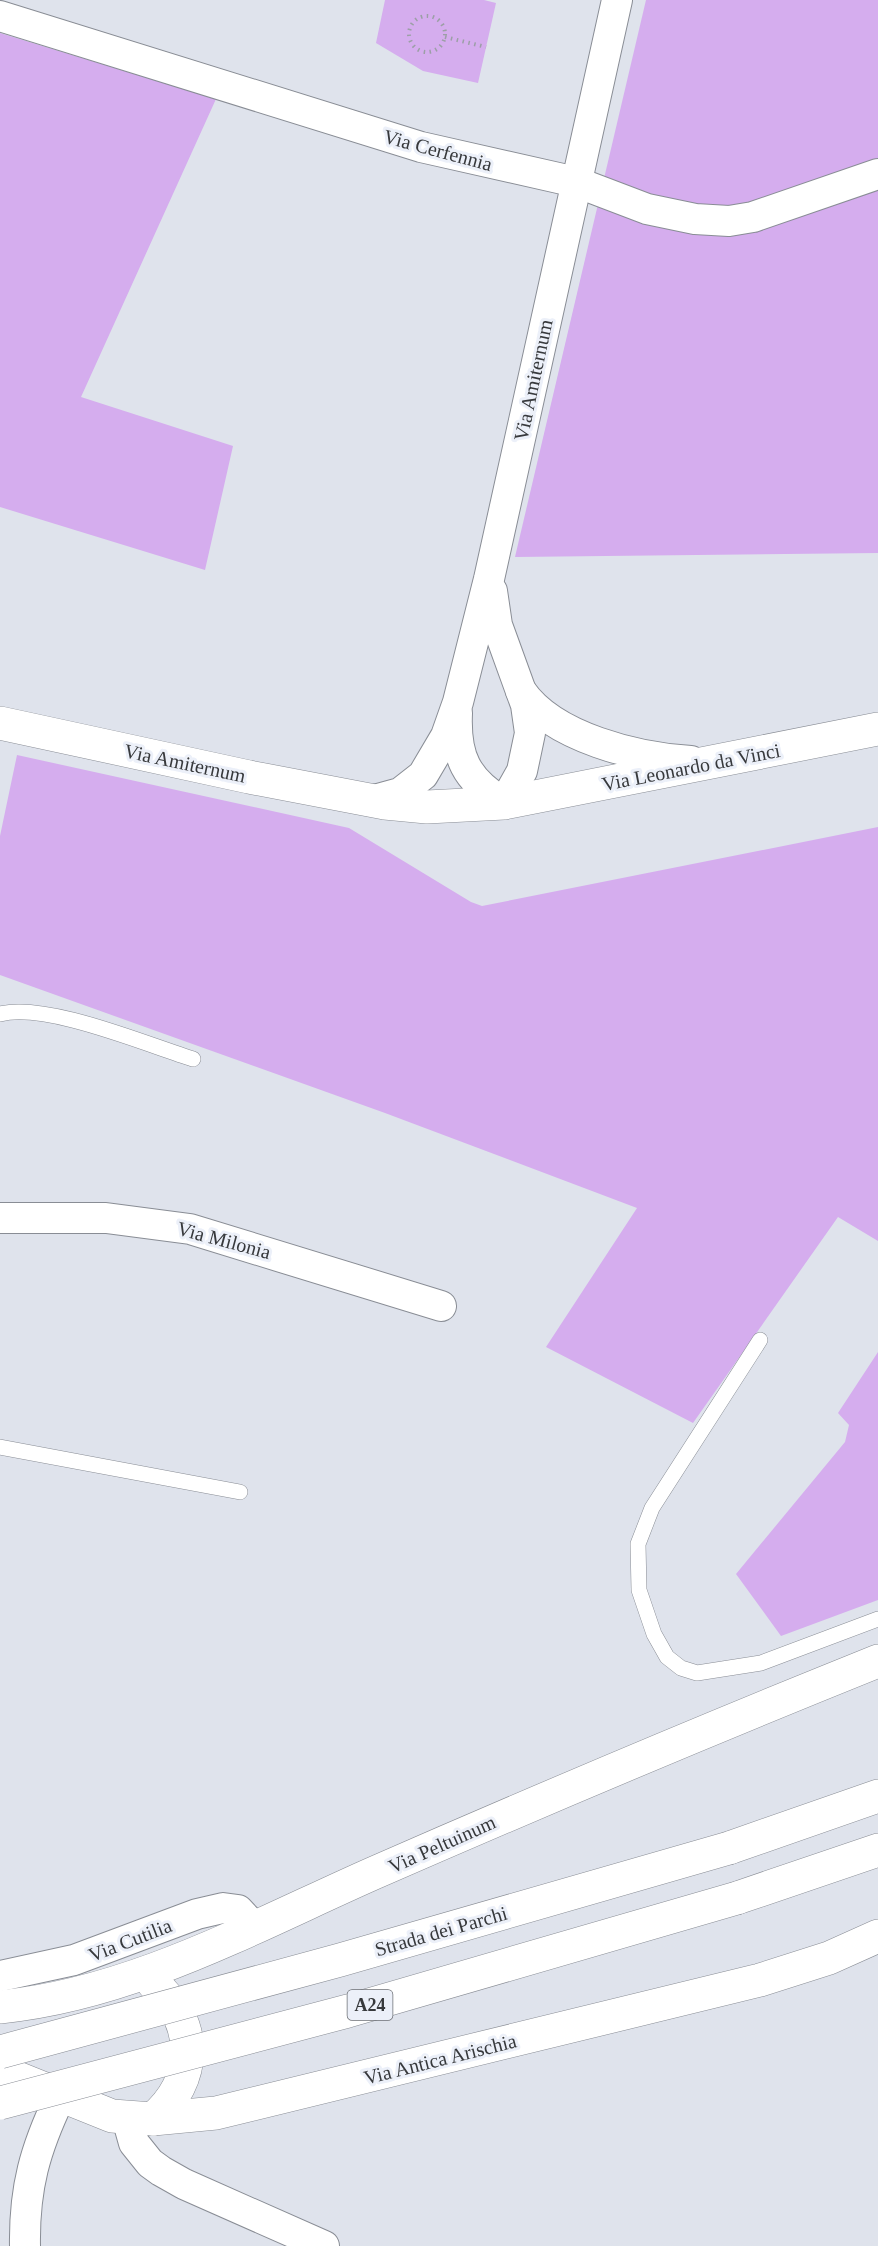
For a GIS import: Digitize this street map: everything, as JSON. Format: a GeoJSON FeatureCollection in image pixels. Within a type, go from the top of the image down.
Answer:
{"type":"FeatureCollection","features":[{"type":"Feature","properties":{"kind":"main road","name":"Via Amiternum"},"geometry":{"type":"LineString","coordinates":[[0,723],[371,801],[427,807],[504,803]]}},
{"type":"Feature","properties":{"kind":"main road","name":"Via Leonardo da Vinci"},"geometry":{"type":"LineString","coordinates":[[504,803],[878,729]]}},
{"type":"Feature","properties":{"kind":"main road","name":"Via Peltuinum"},"geometry":{"type":"LineString","coordinates":[[0,2007],[88,1991],[139,1975],[654,1751],[878,1661]]}},
{"type":"Feature","properties":{"kind":"main road","name":"Strada dei Parchi"},"geometry":{"type":"LineString","coordinates":[[0,2052],[339,1960],[729,1848],[878,1796]]}},
{"type":"Feature","properties":{"kind":"main road","name":"A24"},"geometry":{"type":"LineString","coordinates":[[0,2103],[348,2011],[737,1898],[878,1850]]}},
{"type":"Feature","properties":{"kind":"main road","name":"Via Antica Arischia"},"geometry":{"type":"LineString","coordinates":[[0,2071],[97,2112],[140,2119],[227,2111],[760,1980],[829,1958],[878,1936]]}},
{"type":"Feature","properties":{"kind":"main road"},"geometry":{"type":"LineString","coordinates":[[139,1975],[155,1984],[169,1998],[181,2017],[187,2038],[185,2072],[177,2091],[167,2107],[140,2119]]}},
{"type":"Feature","properties":{"kind":"main road"},"geometry":{"type":"LineString","coordinates":[[60,2097],[46,2074],[44,2057],[48,2032],[54,2018],[69,2002],[88,1991]]}},
{"type":"Feature","properties":{"kind":"street","name":"Via Amiternum"},"geometry":{"type":"LineString","coordinates":[[371,801],[400,793],[423,775],[446,736],[458,702],[489,579],[617,0]]}},
{"type":"Feature","properties":{"kind":"street","name":"Via Cerfennia"},"geometry":{"type":"LineString","coordinates":[[0,16],[429,149],[576,182],[647,209],[695,219],[729,220],[769,213],[878,174]]}},
{"type":"Feature","properties":{"kind":"street","name":"Via Amiternum"},"geometry":{"type":"LineString","coordinates":[[489,579],[500,636],[527,710],[530,738],[522,771],[504,803]]}},
{"type":"Feature","properties":{"kind":"street"},"geometry":{"type":"LineString","coordinates":[[518,686],[530,703],[551,720],[609,745],[661,759],[718,761]]}},
{"type":"Feature","properties":{"kind":"street"},"geometry":{"type":"LineString","coordinates":[[458,702],[457,732],[464,765],[481,788],[504,803]]}},
{"type":"Feature","properties":{"kind":"street","name":"Via Milonia"},"geometry":{"type":"LineString","coordinates":[[0,1218],[106,1218],[190,1229],[441,1306]]}},
{"type":"Feature","properties":{"kind":"street","name":"Via Cutilia"},"geometry":{"type":"LineString","coordinates":[[0,1976],[74,1960],[197,1914],[223,1908],[237,1910],[253,1926]]}},
{"type":"Feature","properties":{"kind":"street"},"geometry":{"type":"LineString","coordinates":[[25,2246],[25,2205],[32,2166],[46,2126],[60,2097]]}},
{"type":"Feature","properties":{"kind":"street"},"geometry":{"type":"LineString","coordinates":[[140,2119],[134,2143],[161,2171],[184,2184],[324,2246]]}},
{"type":"Feature","properties":{"kind":"lane"},"geometry":{"type":"LineString","coordinates":[[0,1014],[26,1010],[51,1014],[193,1059]]}},
{"type":"Feature","properties":{"kind":"lane"},"geometry":{"type":"LineString","coordinates":[[760,1340],[652,1508],[638,1544],[639,1590],[654,1635],[667,1657],[681,1668],[697,1673],[761,1663],[878,1619]]}},
{"type":"Feature","properties":{"kind":"lane"},"geometry":{"type":"LineString","coordinates":[[0,1447],[240,1492]]}},
{"type":"Feature","properties":{"kind":"path"},"geometry":{"type":"LineString","coordinates":[[431,16],[444,26],[445,38],[438,48],[421,50],[412,42],[409,30],[415,21],[431,16]]}},
{"type":"Feature","properties":{"kind":"path"},"geometry":{"type":"LineString","coordinates":[[445,38],[486,47]]}},
{"type":"Feature","properties":{"kind":"shaded area"},"geometry":{"type":"Polygon","coordinates":[[[385,0],[484,0],[496,3],[478,83],[423,71],[376,43],[385,0]]]}},
{"type":"Feature","properties":{"kind":"shaded area"},"geometry":{"type":"Polygon","coordinates":[[[646,0],[878,0],[878,553],[515,557],[646,0]]]}},
{"type":"Feature","properties":{"kind":"shaded area"},"geometry":{"type":"Polygon","coordinates":[[[0,33],[216,99],[81,397],[233,446],[205,570],[0,507],[0,33]]]}},
{"type":"Feature","properties":{"kind":"shaded area"},"geometry":{"type":"Polygon","coordinates":[[[17,755],[349,828],[471,902],[482,906],[878,827],[878,1241],[838,1217],[693,1423],[546,1347],[637,1208],[385,1113],[0,975],[0,836],[17,755]]]}},
{"type":"Feature","properties":{"kind":"shaded area"},"geometry":{"type":"Polygon","coordinates":[[[878,1352],[878,1600],[781,1636],[736,1574],[845,1442],[849,1425],[838,1413],[878,1352]]]}}]}
